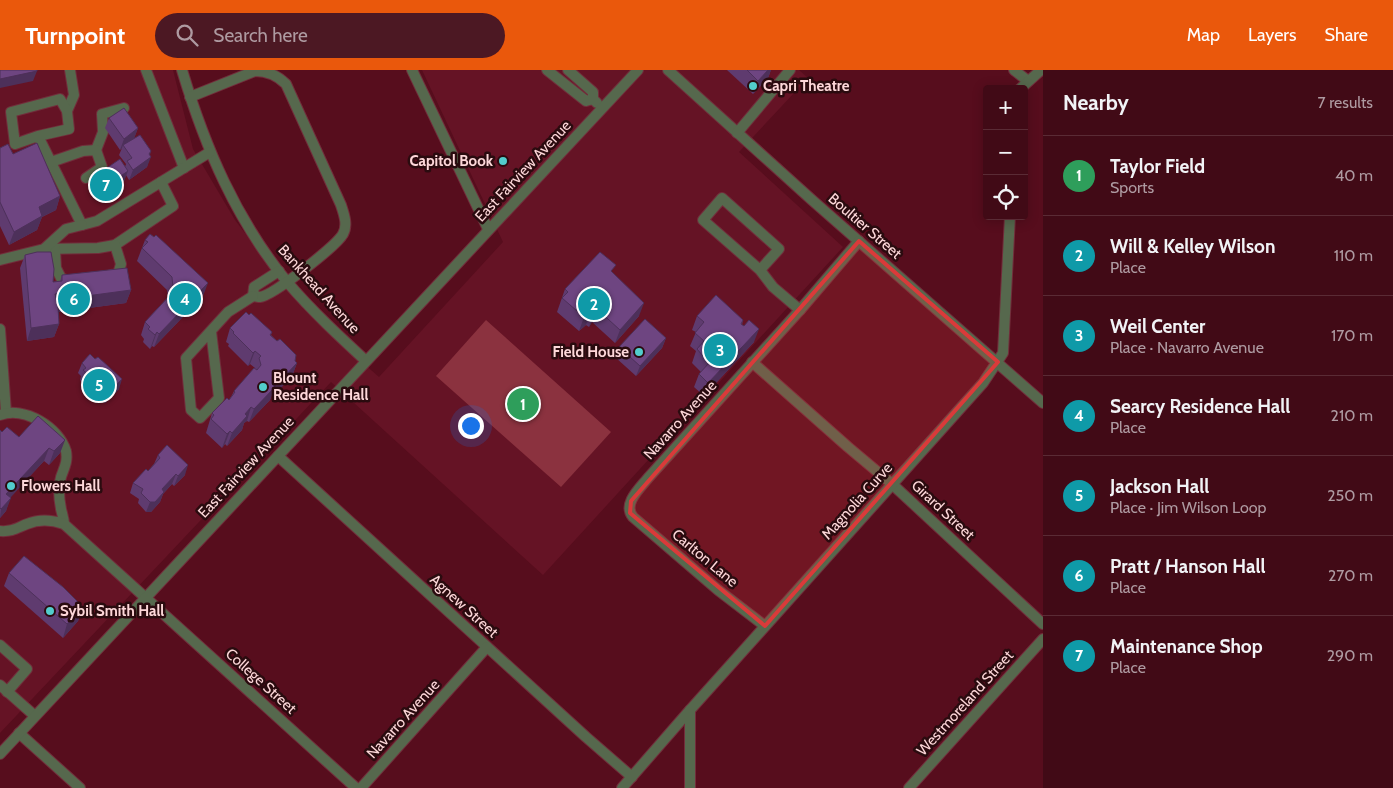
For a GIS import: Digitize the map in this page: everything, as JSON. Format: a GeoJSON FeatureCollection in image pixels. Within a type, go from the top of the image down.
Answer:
{"type":"FeatureCollection","features":[{"type":"Feature","properties":{"kind":"street"},"geometry":{"type":"LineString","coordinates":[[67,111],[74,95],[70,70]]}},
{"type":"Feature","properties":{"kind":"street"},"geometry":{"type":"LineString","coordinates":[[146,70],[184,168]]}},
{"type":"Feature","properties":{"kind":"street","name":"Bankhead Avenue"},"geometry":{"type":"LineString","coordinates":[[182,70],[210,152],[220,176],[241,215],[288,283],[366,361]]}},
{"type":"Feature","properties":{"kind":"street"},"geometry":{"type":"LineString","coordinates":[[412,70],[488,230]]}},
{"type":"Feature","properties":{"kind":"street"},"geometry":{"type":"LineString","coordinates":[[547,70],[586,101],[593,99]]}},
{"type":"Feature","properties":{"kind":"street"},"geometry":{"type":"LineString","coordinates":[[568,70],[593,92],[593,99],[602,108]]}},
{"type":"Feature","properties":{"kind":"street","name":"East Fairview Avenue"},"geometry":{"type":"LineString","coordinates":[[0,754],[638,70]]}},
{"type":"Feature","properties":{"kind":"street","name":"Boultier Street"},"geometry":{"type":"LineString","coordinates":[[668,70],[1043,403]]}},
{"type":"Feature","properties":{"kind":"street"},"geometry":{"type":"LineString","coordinates":[[737,132],[790,70]]}},
{"type":"Feature","properties":{"kind":"street"},"geometry":{"type":"LineString","coordinates":[[1014,70],[1024,85],[1041,70]]}},
{"type":"Feature","properties":{"kind":"street"},"geometry":{"type":"LineString","coordinates":[[190,97],[255,71],[274,74],[286,84],[344,214],[345,228],[339,240],[288,283],[260,297],[253,296],[228,312],[186,358],[191,410],[200,418],[219,398],[211,331]]}},
{"type":"Feature","properties":{"kind":"street"},"geometry":{"type":"LineString","coordinates":[[60,98],[67,111],[69,129],[38,136],[11,145],[11,112],[60,98]]}},
{"type":"Feature","properties":{"kind":"street"},"geometry":{"type":"LineString","coordinates":[[86,178],[102,168],[96,150],[103,132],[102,114],[124,108]]}},
{"type":"Feature","properties":{"kind":"street"},"geometry":{"type":"LineString","coordinates":[[38,136],[82,225]]}},
{"type":"Feature","properties":{"kind":"street"},"geometry":{"type":"LineString","coordinates":[[51,162],[83,151],[96,150]]}},
{"type":"Feature","properties":{"kind":"street"},"geometry":{"type":"LineString","coordinates":[[49,249],[66,229],[97,221],[210,152]]}},
{"type":"Feature","properties":{"kind":"street"},"geometry":{"type":"LineString","coordinates":[[0,260],[49,249],[98,248],[115,245],[174,206],[162,182]]}},
{"type":"Feature","properties":{"kind":"street"},"geometry":{"type":"LineString","coordinates":[[760,270],[779,248],[722,198],[703,220],[760,270],[774,287],[800,310]]}},
{"type":"Feature","properties":{"kind":"street","name":"Magnolia Curve"},"geometry":{"type":"LineString","coordinates":[[622,788],[983,383],[998,362],[1004,353],[1010,220]]}},
{"type":"Feature","properties":{"kind":"street","name":"Navarro Avenue"},"geometry":{"type":"LineString","coordinates":[[629,510],[631,501],[648,478],[800,310],[859,241]]}},
{"type":"Feature","properties":{"kind":"street"},"geometry":{"type":"LineString","coordinates":[[49,249],[60,278],[69,281],[118,274],[121,264],[115,245]]}},
{"type":"Feature","properties":{"kind":"street"},"geometry":{"type":"LineString","coordinates":[[253,296],[254,286],[279,271]]}},
{"type":"Feature","properties":{"kind":"street"},"geometry":{"type":"LineString","coordinates":[[0,329],[3,414],[18,413],[42,422],[62,442],[67,458],[66,467],[61,477],[59,496],[64,524],[41,520],[27,524],[14,531],[0,531]]}},
{"type":"Feature","properties":{"kind":"street","name":"Girard Street"},"geometry":{"type":"LineString","coordinates":[[752,362],[892,484],[1043,624]]}},
{"type":"Feature","properties":{"kind":"street","name":"Agnew Street"},"geometry":{"type":"LineString","coordinates":[[278,456],[586,738],[632,777]]}},
{"type":"Feature","properties":{"kind":"street","name":"Carlton Lane"},"geometry":{"type":"LineString","coordinates":[[629,510],[633,518],[718,590],[765,626]]}},
{"type":"Feature","properties":{"kind":"street","name":"College Street"},"geometry":{"type":"LineString","coordinates":[[64,524],[356,788]]}},
{"type":"Feature","properties":{"kind":"street","name":"Westmoreland Street"},"geometry":{"type":"LineString","coordinates":[[909,788],[1043,639]]}},
{"type":"Feature","properties":{"kind":"street"},"geometry":{"type":"LineString","coordinates":[[0,644],[27,669],[4,689],[35,716]]}},
{"type":"Feature","properties":{"kind":"street","name":"Navarro Avenue"},"geometry":{"type":"LineString","coordinates":[[361,788],[487,647]]}},
{"type":"Feature","properties":{"kind":"street"},"geometry":{"type":"LineString","coordinates":[[690,710],[690,788]]}},
{"type":"Feature","properties":{"kind":"street"},"geometry":{"type":"LineString","coordinates":[[19,733],[80,788]]}},
{"type":"Feature","properties":{"kind":"highlighted area"},"geometry":{"type":"Polygon","coordinates":[[[859,241],[998,362],[765,626],[630,513],[631,501],[859,241]]]}},
{"type":"Feature","properties":{"kind":"shaded area"},"geometry":{"type":"Polygon","coordinates":[[[0,70],[173,70],[193,149],[235,220],[297,301],[379,377],[503,242],[422,70],[799,70],[808,78],[739,152],[843,247],[543,575],[331,382],[0,733],[0,70]]]}},
{"type":"Feature","properties":{"kind":"shaded area"},"geometry":{"type":"Polygon","coordinates":[[[486,320],[611,432],[561,487],[436,376],[486,320]]]}},
{"type":"Feature","properties":{"kind":"building"},"geometry":{"type":"Polygon","coordinates":[[[0,70],[37,70],[37,71],[0,79],[0,70]]]}},
{"type":"Feature","properties":{"kind":"building"},"geometry":{"type":"Polygon","coordinates":[[[747,70],[768,70],[758,81],[747,70]]]}},
{"type":"Feature","properties":{"kind":"building"},"geometry":{"type":"Polygon","coordinates":[[[124,108],[138,128],[124,139],[109,118],[124,108]]]}},
{"type":"Feature","properties":{"kind":"building"},"geometry":{"type":"Polygon","coordinates":[[[140,135],[151,151],[149,154],[151,157],[133,170],[127,161],[132,158],[123,145],[140,135]]]}},
{"type":"Feature","properties":{"kind":"building"},"geometry":{"type":"Polygon","coordinates":[[[37,143],[60,196],[39,207],[42,216],[14,232],[0,202],[0,148],[8,144],[13,154],[37,143]]]}},
{"type":"Feature","properties":{"kind":"building"},"geometry":{"type":"Polygon","coordinates":[[[120,159],[128,171],[100,190],[92,178],[120,159]]]}},
{"type":"Feature","properties":{"kind":"building"},"geometry":{"type":"Polygon","coordinates":[[[150,234],[154,237],[156,235],[208,283],[159,334],[157,332],[155,335],[148,329],[150,327],[145,322],[175,290],[172,277],[142,248],[148,242],[145,240],[150,234]]]}},
{"type":"Feature","properties":{"kind":"building"},"geometry":{"type":"Polygon","coordinates":[[[37,252],[51,252],[54,269],[53,282],[62,281],[62,275],[127,268],[131,290],[64,299],[64,293],[55,294],[59,324],[31,328],[25,255],[37,252]]]}},
{"type":"Feature","properties":{"kind":"building"},"geometry":{"type":"Polygon","coordinates":[[[600,252],[616,265],[611,271],[644,303],[620,330],[597,309],[594,314],[591,311],[584,317],[562,298],[568,292],[565,289],[600,252]]]}},
{"type":"Feature","properties":{"kind":"building"},"geometry":{"type":"Polygon","coordinates":[[[716,295],[743,320],[741,324],[744,326],[749,320],[759,329],[708,383],[699,374],[709,363],[697,349],[704,341],[695,333],[704,322],[697,316],[716,295]]]}},
{"type":"Feature","properties":{"kind":"building","name":"Blount Residence Hall"},"geometry":{"type":"Polygon","coordinates":[[[246,312],[249,315],[251,313],[272,332],[270,335],[277,341],[280,339],[296,355],[295,361],[297,363],[281,380],[279,378],[273,384],[275,387],[254,409],[251,407],[245,414],[247,416],[232,433],[230,431],[227,434],[211,419],[214,415],[212,413],[227,398],[229,400],[234,391],[254,368],[257,370],[261,365],[259,358],[261,356],[255,351],[253,353],[230,328],[246,312]]]}},
{"type":"Feature","properties":{"kind":"building","name":"Field House"},"geometry":{"type":"Polygon","coordinates":[[[645,319],[666,338],[640,366],[619,347],[645,319]]]}},
{"type":"Feature","properties":{"kind":"building"},"geometry":{"type":"Polygon","coordinates":[[[90,354],[95,359],[98,357],[122,379],[109,393],[83,370],[86,368],[82,363],[90,354]]]}},
{"type":"Feature","properties":{"kind":"building","name":"Flowers Hall"},"geometry":{"type":"Polygon","coordinates":[[[38,416],[65,440],[54,451],[49,448],[6,494],[11,498],[1,509],[0,430],[2,432],[7,427],[19,437],[38,416]]]}},
{"type":"Feature","properties":{"kind":"building"},"geometry":{"type":"Polygon","coordinates":[[[167,445],[188,465],[178,476],[176,474],[162,489],[164,492],[155,502],[150,502],[141,493],[143,489],[133,483],[160,458],[158,455],[167,445]]]}},
{"type":"Feature","properties":{"kind":"building"},"geometry":{"type":"Polygon","coordinates":[[[24,556],[63,587],[83,607],[67,624],[9,573],[24,556]]]}},
{"type":"Feature","properties":{"kind":"place","name":"Capri Theatre"},"geometry":{"type":"Point","coordinates":[753,86]}},
{"type":"Feature","properties":{"kind":"place","name":"Capitol Book"},"geometry":{"type":"Point","coordinates":[503,161]}},
{"type":"Feature","properties":{"kind":"place","name":"Maintenance Shop"},"geometry":{"type":"Point","coordinates":[106,185]}},
{"type":"Feature","properties":{"kind":"place","name":"Pratt / Hanson Hall"},"geometry":{"type":"Point","coordinates":[74,299]}},
{"type":"Feature","properties":{"kind":"place","name":"Searcy Residence Hall"},"geometry":{"type":"Point","coordinates":[185,299]}},
{"type":"Feature","properties":{"kind":"place","name":"Will & Kelley Wilson"},"geometry":{"type":"Point","coordinates":[594,304]}},
{"type":"Feature","properties":{"kind":"place","name":"Weil Center"},"geometry":{"type":"Point","coordinates":[720,350]}},
{"type":"Feature","properties":{"kind":"place","name":"Field House"},"geometry":{"type":"Point","coordinates":[639,352]}},
{"type":"Feature","properties":{"kind":"place","name":"Jackson Hall"},"geometry":{"type":"Point","coordinates":[99,385]}},
{"type":"Feature","properties":{"kind":"place","name":"Blount Residence Hall"},"geometry":{"type":"Point","coordinates":[263,387]}},
{"type":"Feature","properties":{"kind":"place","name":"Taylor Field"},"geometry":{"type":"Point","coordinates":[523,404]}},
{"type":"Feature","properties":{"kind":"place","name":"Flowers Hall"},"geometry":{"type":"Point","coordinates":[11,486]}},
{"type":"Feature","properties":{"kind":"place","name":"Sybil Smith Hall"},"geometry":{"type":"Point","coordinates":[50,611]}}]}
